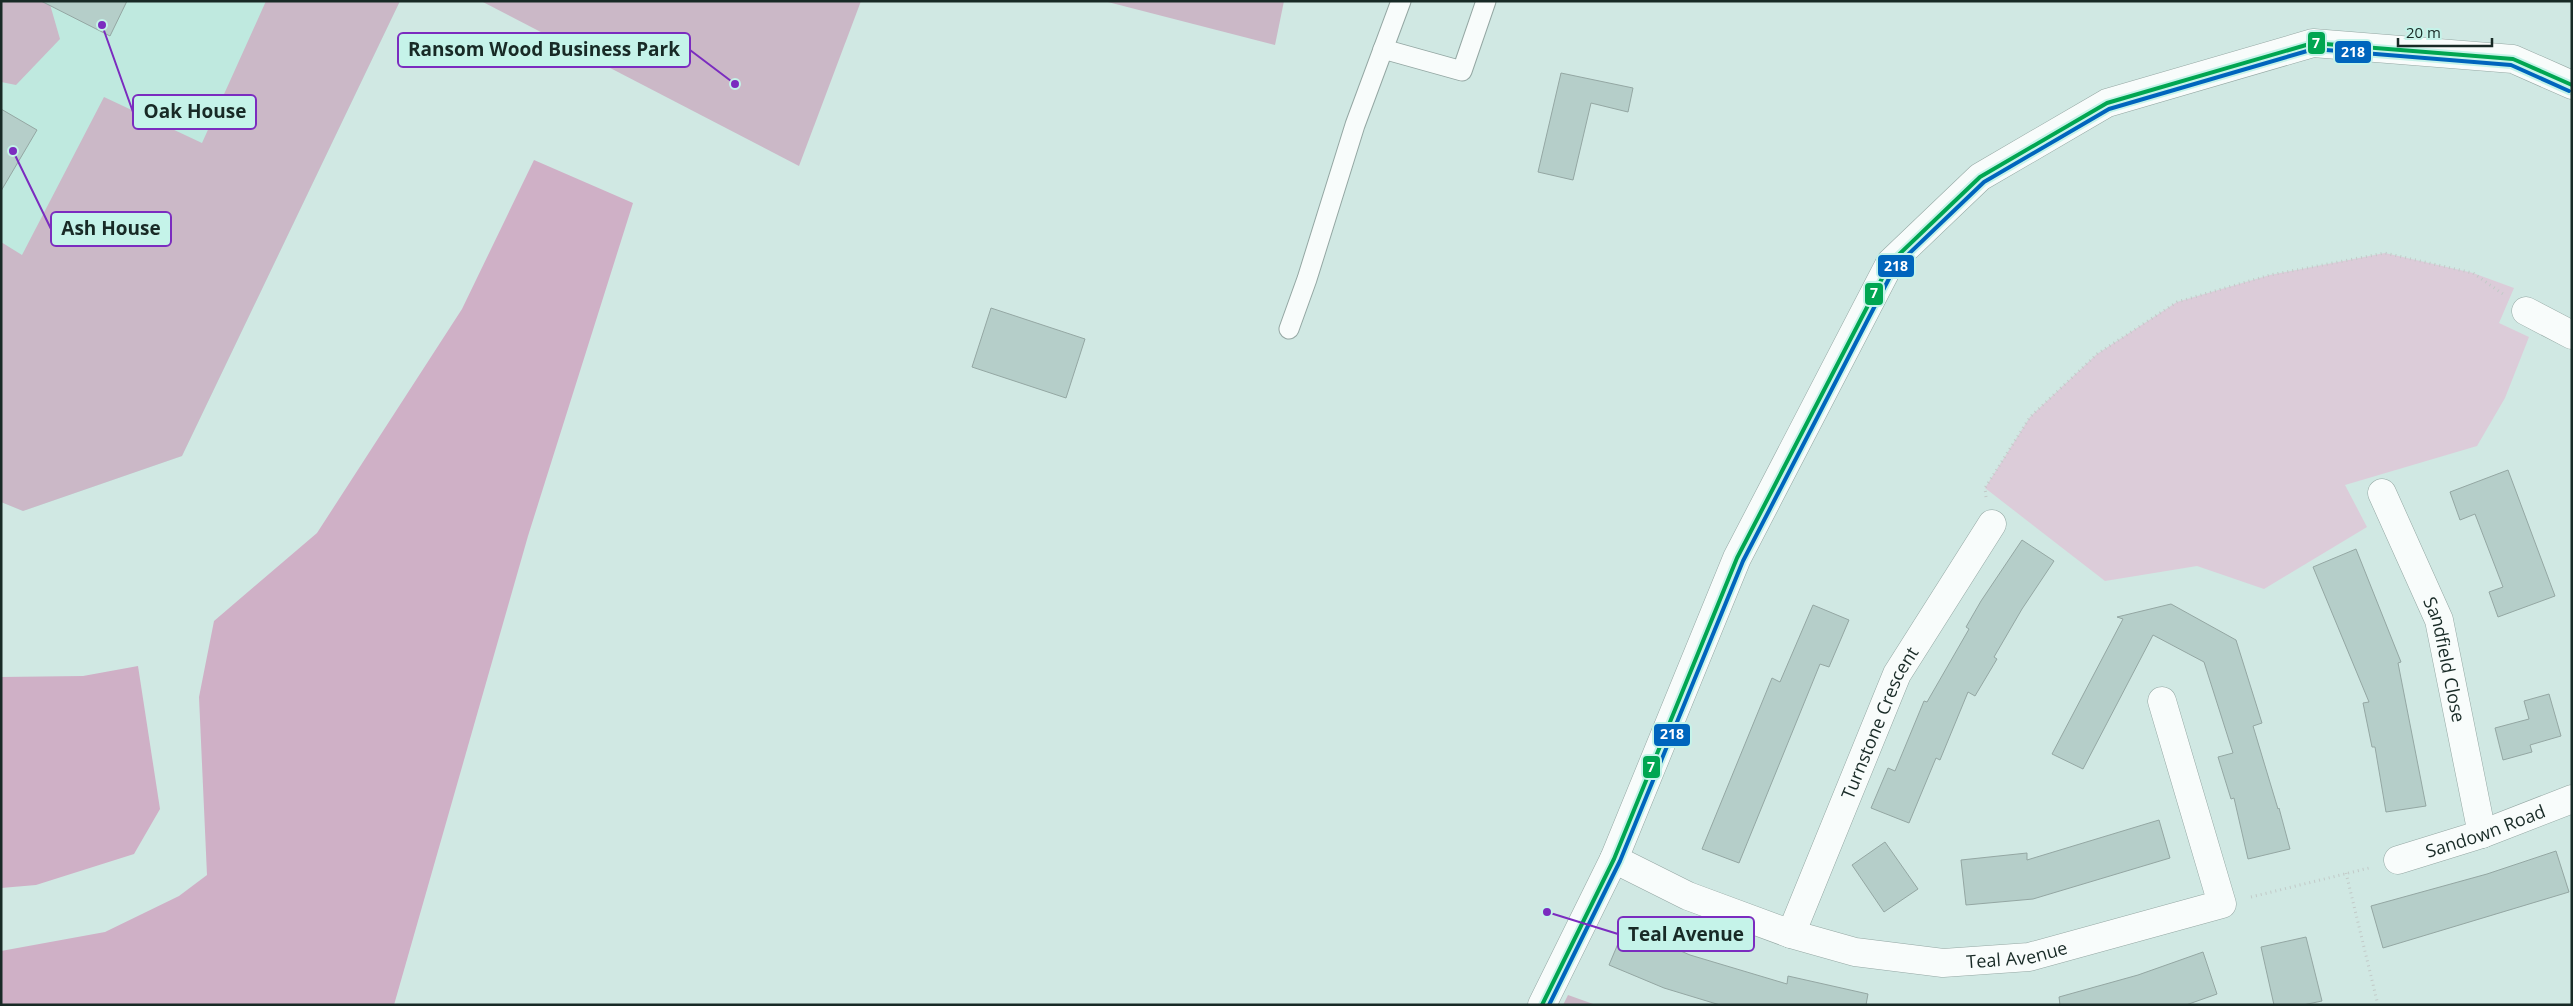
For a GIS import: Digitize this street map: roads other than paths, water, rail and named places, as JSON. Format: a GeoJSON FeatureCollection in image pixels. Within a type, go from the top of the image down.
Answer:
{"type":"FeatureCollection","features":[{"type":"Feature","properties":{"kind":"street"},"geometry":{"type":"LineString","coordinates":[[1542,1005],[1614,859],[1737,558],[1890,264],[1980,178],[2107,103],[2313,42],[2513,58],[2572,85]]}},
{"type":"Feature","properties":{"kind":"street"},"geometry":{"type":"LineString","coordinates":[[2526,311],[2572,335]]}},
{"type":"Feature","properties":{"kind":"street","name":"Sandfield Close"},"geometry":{"type":"LineString","coordinates":[[2382,493],[2439,620],[2482,834]]}},
{"type":"Feature","properties":{"kind":"street","name":"Turnstone Crescent"},"geometry":{"type":"LineString","coordinates":[[1792,934],[1897,674],[1992,524]]}},
{"type":"Feature","properties":{"kind":"street","name":"Teal Avenue"},"geometry":{"type":"LineString","coordinates":[[1614,859],[1688,896],[1792,934],[1855,952],[1943,963],[2029,957],[2222,904],[2162,701]]}},
{"type":"Feature","properties":{"kind":"street","name":"Sandown Road"},"geometry":{"type":"LineString","coordinates":[[2398,860],[2482,834],[2572,799]]}},
{"type":"Feature","properties":{"kind":"lane"},"geometry":{"type":"LineString","coordinates":[[1289,329],[1307,279],[1355,125],[1401,1]]}},
{"type":"Feature","properties":{"kind":"lane"},"geometry":{"type":"LineString","coordinates":[[1383,49],[1462,71],[1486,1]]}},
{"type":"Feature","properties":{"kind":"place","name":"Oak House"},"geometry":{"type":"Point","coordinates":[102,25]}},
{"type":"Feature","properties":{"kind":"place","name":"Ransom Wood Business Park"},"geometry":{"type":"Point","coordinates":[735,84]}},
{"type":"Feature","properties":{"kind":"place","name":"Ash House"},"geometry":{"type":"Point","coordinates":[13,151]}},
{"type":"Feature","properties":{"kind":"place","name":"Teal Avenue"},"geometry":{"type":"Point","coordinates":[1547,912]}}]}
